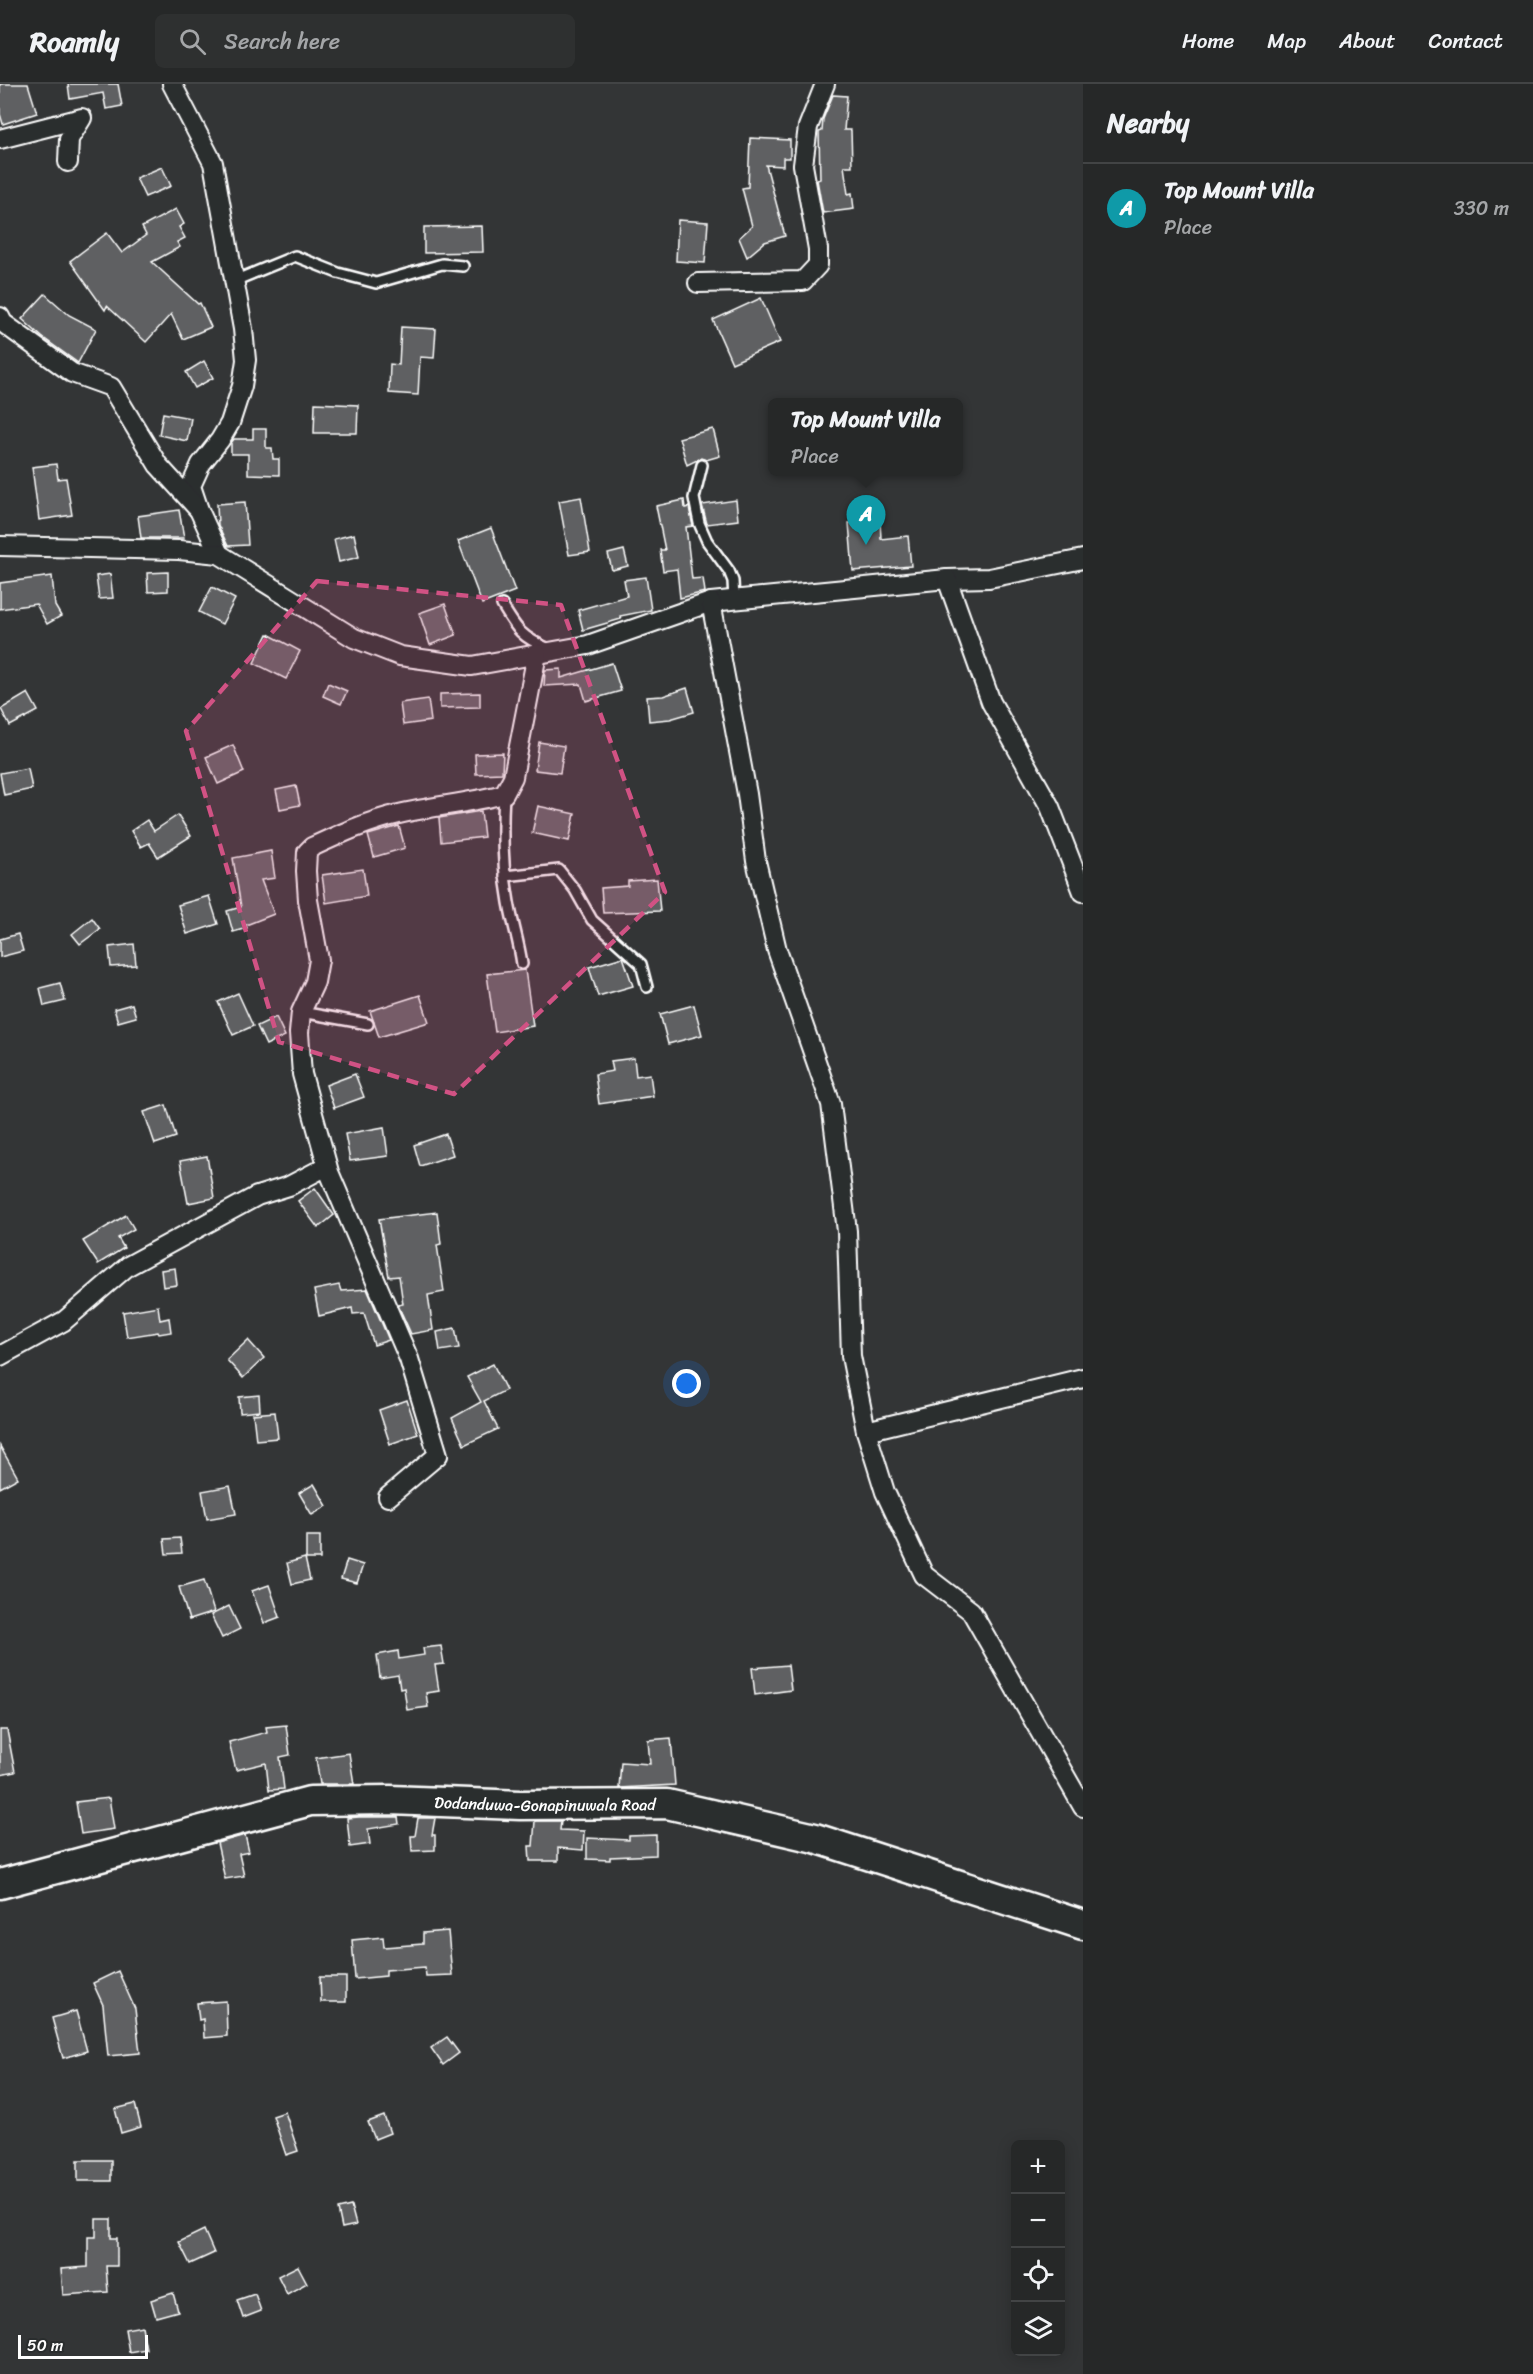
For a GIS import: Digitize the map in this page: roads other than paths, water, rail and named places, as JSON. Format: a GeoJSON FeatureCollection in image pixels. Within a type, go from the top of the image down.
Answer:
{"type":"FeatureCollection","features":[{"type":"Feature","properties":{"kind":"main road","name":"Dodanduwa-Gonapinuwala Road"},"geometry":{"type":"LineString","coordinates":[[0,1884],[310,1801],[390,1800],[520,1805],[667,1804],[815,1838],[1083,1925]]}},
{"type":"Feature","properties":{"kind":"street"},"geometry":{"type":"LineString","coordinates":[[172,84],[213,163],[246,360],[242,386],[230,423],[220,441],[201,464],[191,486],[219,554]]}},
{"type":"Feature","properties":{"kind":"street"},"geometry":{"type":"LineString","coordinates":[[698,283],[803,282],[809,272],[818,265],[818,249],[803,165],[808,127],[825,84]]}},
{"type":"Feature","properties":{"kind":"street"},"geometry":{"type":"LineString","coordinates":[[0,139],[82,118],[69,139],[68,162]]}},
{"type":"Feature","properties":{"kind":"street"},"geometry":{"type":"LineString","coordinates":[[0,317],[3,323],[72,373],[111,387],[158,465],[199,510]]}},
{"type":"Feature","properties":{"kind":"street"},"geometry":{"type":"LineString","coordinates":[[0,546],[179,550],[219,554],[354,638],[400,656],[472,666],[588,645],[711,602],[946,579],[989,578],[1083,559]]}},
{"type":"Feature","properties":{"kind":"street"},"geometry":{"type":"LineString","coordinates":[[946,579],[991,702],[1050,807],[1083,892]]}},
{"type":"Feature","properties":{"kind":"street"},"geometry":{"type":"LineString","coordinates":[[711,602],[747,794],[756,861],[777,951],[831,1104],[847,1231],[851,1356],[866,1431],[885,1492],[924,1575],[971,1611],[1083,1807]]}},
{"type":"Feature","properties":{"kind":"street"},"geometry":{"type":"LineString","coordinates":[[388,1497],[438,1455],[409,1359],[339,1199],[327,1166],[302,1074],[298,1033],[301,1012],[315,982],[319,960],[308,900],[307,852],[312,847],[357,827],[399,814],[478,801],[504,794],[513,777],[546,652]]}},
{"type":"Feature","properties":{"kind":"street"},"geometry":{"type":"LineString","coordinates":[[0,1356],[64,1321],[128,1266],[257,1196],[289,1186],[327,1166]]}},
{"type":"Feature","properties":{"kind":"street"},"geometry":{"type":"LineString","coordinates":[[866,1431],[1083,1378]]}},
{"type":"Feature","properties":{"kind":"lane"},"geometry":{"type":"LineString","coordinates":[[234,281],[295,256],[338,273],[376,283],[442,264],[464,266]]}},
{"type":"Feature","properties":{"kind":"lane"},"geometry":{"type":"LineString","coordinates":[[702,465],[694,498],[699,523],[707,541],[729,571],[733,581],[734,600]]}},
{"type":"Feature","properties":{"kind":"lane"},"geometry":{"type":"LineString","coordinates":[[502,605],[517,630],[546,652]]}},
{"type":"Feature","properties":{"kind":"lane"},"geometry":{"type":"LineString","coordinates":[[504,794],[502,825],[505,876],[522,964]]}},
{"type":"Feature","properties":{"kind":"lane"},"geometry":{"type":"LineString","coordinates":[[505,876],[559,870],[576,890],[592,920],[641,964],[646,987]]}},
{"type":"Feature","properties":{"kind":"lane"},"geometry":{"type":"LineString","coordinates":[[301,1012],[368,1024]]}},
{"type":"Feature","properties":{"kind":"place","name":"Top Mount Villa"},"geometry":{"type":"Point","coordinates":[866,545]}}]}
